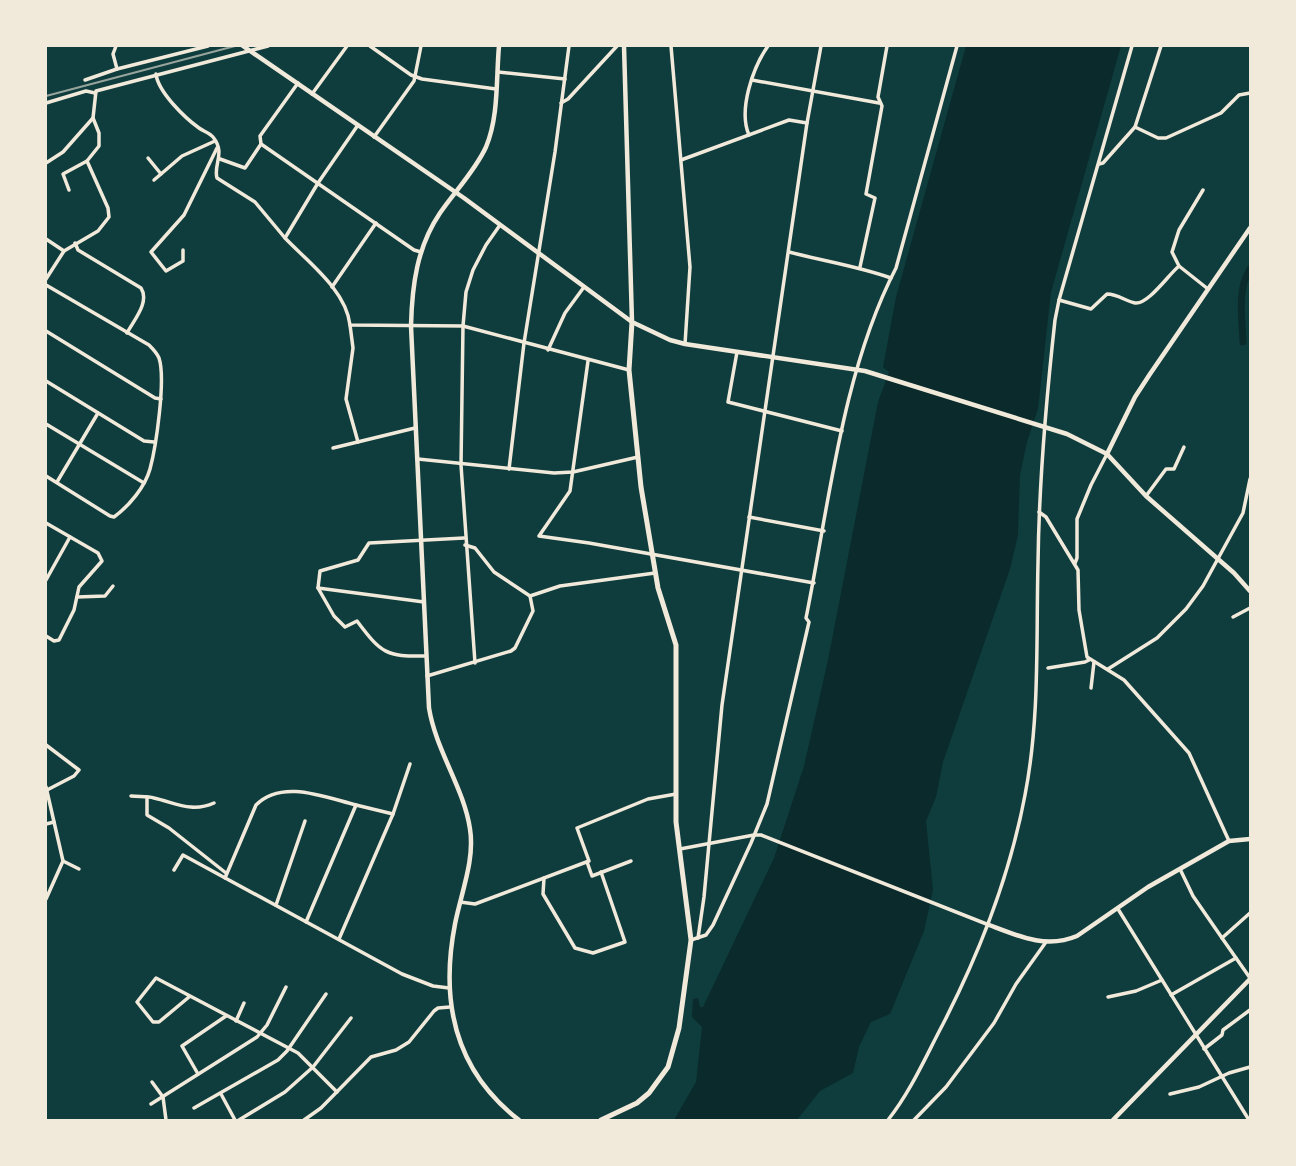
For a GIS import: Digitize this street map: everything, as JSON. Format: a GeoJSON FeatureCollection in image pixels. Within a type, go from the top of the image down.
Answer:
{"type":"FeatureCollection","features":[{"type":"Feature","properties":{"kind":"main road"},"geometry":{"type":"LineString","coordinates":[[601,1121],[637,1103],[649,1093],[668,1067],[679,1028],[694,939],[679,849],[676,794],[676,645],[655,573],[638,457],[628,370],[632,322]]}},
{"type":"Feature","properties":{"kind":"street"},"geometry":{"type":"LineString","coordinates":[[116,46],[113,54],[117,69]]}},
{"type":"Feature","properties":{"kind":"street"},"geometry":{"type":"LineString","coordinates":[[85,80],[208,46]]}},
{"type":"Feature","properties":{"kind":"street"},"geometry":{"type":"LineString","coordinates":[[243,46],[455,192],[632,322],[685,344],[875,373],[1089,443],[1107,454],[1146,496],[1250,588]]}},
{"type":"Feature","properties":{"kind":"street"},"geometry":{"type":"LineString","coordinates":[[69,190],[62,174],[87,161],[99,146],[99,133],[93,118],[95,93],[103,87],[268,46]]}},
{"type":"Feature","properties":{"kind":"street"},"geometry":{"type":"LineString","coordinates":[[312,94],[346,46]]}},
{"type":"Feature","properties":{"kind":"street"},"geometry":{"type":"LineString","coordinates":[[370,46],[416,76],[496,89]]}},
{"type":"Feature","properties":{"kind":"street"},"geometry":{"type":"LineString","coordinates":[[374,137],[416,76],[421,46]]}},
{"type":"Feature","properties":{"kind":"street"},"geometry":{"type":"LineString","coordinates":[[499,46],[491,131],[475,167],[439,214],[421,252],[412,291],[411,326],[427,677],[433,727],[465,808],[470,829],[471,848],[453,941],[450,1007],[463,1051],[472,1068],[492,1097],[519,1121]]}},
{"type":"Feature","properties":{"kind":"street"},"geometry":{"type":"LineString","coordinates":[[509,469],[524,343],[569,46]]}},
{"type":"Feature","properties":{"kind":"street"},"geometry":{"type":"LineString","coordinates":[[561,103],[617,46]]}},
{"type":"Feature","properties":{"kind":"street"},"geometry":{"type":"LineString","coordinates":[[624,46],[632,322]]}},
{"type":"Feature","properties":{"kind":"street"},"geometry":{"type":"LineString","coordinates":[[671,46],[690,286],[685,344]]}},
{"type":"Feature","properties":{"kind":"street"},"geometry":{"type":"LineString","coordinates":[[748,135],[744,117],[752,80],[757,62],[768,46]]}},
{"type":"Feature","properties":{"kind":"street"},"geometry":{"type":"LineString","coordinates":[[694,939],[703,906],[722,705],[741,570],[807,123],[821,46]]}},
{"type":"Feature","properties":{"kind":"street"},"geometry":{"type":"LineString","coordinates":[[860,267],[875,198],[866,194],[882,106],[879,103],[887,46]]}},
{"type":"Feature","properties":{"kind":"street"},"geometry":{"type":"LineString","coordinates":[[694,939],[706,935],[713,925],[767,804],[809,622],[807,618],[842,432],[858,369],[895,268],[957,46]]}},
{"type":"Feature","properties":{"kind":"street"},"geometry":{"type":"LineString","coordinates":[[888,1121],[917,1074],[953,1004],[986,924],[1020,819],[1030,761],[1037,689],[1039,512],[1059,300],[1132,46]]}},
{"type":"Feature","properties":{"kind":"street"},"geometry":{"type":"LineString","coordinates":[[1098,164],[1103,163],[1135,127],[1161,46]]}},
{"type":"Feature","properties":{"kind":"street"},"geometry":{"type":"LineString","coordinates":[[497,72],[565,79]]}},
{"type":"Feature","properties":{"kind":"street"},"geometry":{"type":"LineString","coordinates":[[156,74],[170,101],[199,128],[214,137],[220,159],[215,172],[217,178],[256,202],[346,307],[353,348],[346,399],[358,442]]}},
{"type":"Feature","properties":{"kind":"street"},"geometry":{"type":"LineString","coordinates":[[752,80],[879,103]]}},
{"type":"Feature","properties":{"kind":"street"},"geometry":{"type":"LineString","coordinates":[[220,159],[245,168],[261,144],[260,136],[298,83]]}},
{"type":"Feature","properties":{"kind":"street"},"geometry":{"type":"LineString","coordinates":[[46,103],[86,91],[95,93]]}},
{"type":"Feature","properties":{"kind":"street"},"geometry":{"type":"LineString","coordinates":[[1135,127],[1158,138],[1166,138],[1220,113],[1239,95],[1251,93]]}},
{"type":"Feature","properties":{"kind":"street"},"geometry":{"type":"LineString","coordinates":[[46,163],[63,152],[93,118]]}},
{"type":"Feature","properties":{"kind":"street"},"geometry":{"type":"LineString","coordinates":[[681,160],[789,120],[807,123]]}},
{"type":"Feature","properties":{"kind":"street"},"geometry":{"type":"LineString","coordinates":[[285,238],[318,183],[358,125]]}},
{"type":"Feature","properties":{"kind":"street"},"geometry":{"type":"LineString","coordinates":[[154,180],[182,156],[215,141]]}},
{"type":"Feature","properties":{"kind":"street"},"geometry":{"type":"LineString","coordinates":[[261,144],[414,250],[421,252]]}},
{"type":"Feature","properties":{"kind":"street"},"geometry":{"type":"LineString","coordinates":[[183,250],[183,261],[166,271],[151,252],[184,215],[217,148]]}},
{"type":"Feature","properties":{"kind":"street"},"geometry":{"type":"LineString","coordinates":[[148,158],[161,174]]}},
{"type":"Feature","properties":{"kind":"street"},"geometry":{"type":"LineString","coordinates":[[46,279],[64,251],[98,232],[109,217],[108,208],[87,161]]}},
{"type":"Feature","properties":{"kind":"street"},"geometry":{"type":"LineString","coordinates":[[1203,190],[1179,230],[1172,252],[1179,267],[1208,289]]}},
{"type":"Feature","properties":{"kind":"street"},"geometry":{"type":"LineString","coordinates":[[332,288],[376,223]]}},
{"type":"Feature","properties":{"kind":"street"},"geometry":{"type":"LineString","coordinates":[[475,663],[464,538],[461,465],[463,326],[466,292],[473,270],[500,225]]}},
{"type":"Feature","properties":{"kind":"street"},"geometry":{"type":"LineString","coordinates":[[1074,563],[1077,558],[1077,519],[1135,397],[1251,228]]}},
{"type":"Feature","properties":{"kind":"street"},"geometry":{"type":"LineString","coordinates":[[46,239],[64,251]]}},
{"type":"Feature","properties":{"kind":"street"},"geometry":{"type":"LineString","coordinates":[[75,243],[78,250],[141,288],[144,293],[144,302],[127,333]]}},
{"type":"Feature","properties":{"kind":"street"},"geometry":{"type":"LineString","coordinates":[[789,252],[839,265],[860,267],[891,278]]}},
{"type":"Feature","properties":{"kind":"street"},"geometry":{"type":"LineString","coordinates":[[1059,300],[1091,309],[1107,295],[1140,302],[1179,267]]}},
{"type":"Feature","properties":{"kind":"street"},"geometry":{"type":"LineString","coordinates":[[46,285],[149,345],[160,361],[160,399],[150,469],[137,493],[114,517],[46,476]]}},
{"type":"Feature","properties":{"kind":"street"},"geometry":{"type":"LineString","coordinates":[[548,350],[565,313],[584,287]]}},
{"type":"Feature","properties":{"kind":"street"},"geometry":{"type":"LineString","coordinates":[[350,325],[463,326],[628,370]]}},
{"type":"Feature","properties":{"kind":"street"},"geometry":{"type":"LineString","coordinates":[[46,331],[160,399]]}},
{"type":"Feature","properties":{"kind":"street"},"geometry":{"type":"LineString","coordinates":[[737,352],[728,402],[842,432]]}},
{"type":"Feature","properties":{"kind":"street"},"geometry":{"type":"LineString","coordinates":[[588,361],[570,491],[539,536],[814,583]]}},
{"type":"Feature","properties":{"kind":"street"},"geometry":{"type":"LineString","coordinates":[[46,382],[144,441],[154,442]]}},
{"type":"Feature","properties":{"kind":"street"},"geometry":{"type":"LineString","coordinates":[[57,482],[98,413]]}},
{"type":"Feature","properties":{"kind":"street"},"geometry":{"type":"LineString","coordinates":[[46,424],[144,483]]}},
{"type":"Feature","properties":{"kind":"street"},"geometry":{"type":"LineString","coordinates":[[334,448],[415,428]]}},
{"type":"Feature","properties":{"kind":"street"},"geometry":{"type":"LineString","coordinates":[[1146,496],[1166,469],[1174,469],[1184,447]]}},
{"type":"Feature","properties":{"kind":"street"},"geometry":{"type":"LineString","coordinates":[[417,459],[554,473],[572,472],[638,457]]}},
{"type":"Feature","properties":{"kind":"street"},"geometry":{"type":"LineString","coordinates":[[1108,669],[1157,638],[1186,609],[1203,586],[1242,513],[1251,479]]}},
{"type":"Feature","properties":{"kind":"street"},"geometry":{"type":"LineString","coordinates":[[1039,512],[1046,517],[1078,570],[1083,637],[1091,661],[1091,688]]}},
{"type":"Feature","properties":{"kind":"street"},"geometry":{"type":"LineString","coordinates":[[749,517],[824,531]]}},
{"type":"Feature","properties":{"kind":"street"},"geometry":{"type":"LineString","coordinates":[[46,523],[98,553],[102,561],[81,583],[69,624],[59,640],[54,641],[46,636]]}},
{"type":"Feature","properties":{"kind":"street"},"geometry":{"type":"LineString","coordinates":[[46,579],[70,537]]}},
{"type":"Feature","properties":{"kind":"street"},"geometry":{"type":"LineString","coordinates":[[426,656],[396,657],[373,643],[357,621],[345,626],[334,616],[318,588],[320,571],[358,560],[369,543],[464,538]]}},
{"type":"Feature","properties":{"kind":"street"},"geometry":{"type":"LineString","coordinates":[[427,677],[511,651],[533,611],[530,596],[494,572],[475,548],[465,545]]}},
{"type":"Feature","properties":{"kind":"street"},"geometry":{"type":"LineString","coordinates":[[46,565],[52,569]]}},
{"type":"Feature","properties":{"kind":"street"},"geometry":{"type":"LineString","coordinates":[[530,596],[560,586],[655,573]]}},
{"type":"Feature","properties":{"kind":"street"},"geometry":{"type":"LineString","coordinates":[[77,597],[105,596],[113,586]]}},
{"type":"Feature","properties":{"kind":"street"},"geometry":{"type":"LineString","coordinates":[[318,588],[424,602]]}},
{"type":"Feature","properties":{"kind":"street"},"geometry":{"type":"LineString","coordinates":[[1233,617],[1251,608]]}},
{"type":"Feature","properties":{"kind":"street"},"geometry":{"type":"LineString","coordinates":[[1048,668],[1091,661],[1124,680],[1189,753],[1228,841]]}},
{"type":"Feature","properties":{"kind":"street"},"geometry":{"type":"LineString","coordinates":[[46,745],[79,770],[74,776],[46,789],[63,861],[46,899]]}},
{"type":"Feature","properties":{"kind":"street"},"geometry":{"type":"LineString","coordinates":[[339,939],[393,814],[410,764]]}},
{"type":"Feature","properties":{"kind":"street"},"geometry":{"type":"LineString","coordinates":[[226,875],[256,805],[273,793],[286,791],[312,794],[393,814]]}},
{"type":"Feature","properties":{"kind":"street"},"geometry":{"type":"LineString","coordinates":[[631,861],[592,876],[577,828],[648,799],[676,794]]}},
{"type":"Feature","properties":{"kind":"street"},"geometry":{"type":"LineString","coordinates":[[131,796],[147,797],[181,807],[202,808],[215,803]]}},
{"type":"Feature","properties":{"kind":"street"},"geometry":{"type":"LineString","coordinates":[[147,797],[147,815],[169,828],[226,875]]}},
{"type":"Feature","properties":{"kind":"street"},"geometry":{"type":"LineString","coordinates":[[306,922],[356,805]]}},
{"type":"Feature","properties":{"kind":"street"},"geometry":{"type":"LineString","coordinates":[[275,905],[305,821]]}},
{"type":"Feature","properties":{"kind":"street"},"geometry":{"type":"LineString","coordinates":[[46,824],[54,822]]}},
{"type":"Feature","properties":{"kind":"street"},"geometry":{"type":"LineString","coordinates":[[679,849],[754,835],[1025,939],[1060,942],[1077,936],[1117,907],[1228,841],[1251,839]]}},
{"type":"Feature","properties":{"kind":"street"},"geometry":{"type":"LineString","coordinates":[[174,870],[183,855],[226,875],[275,905],[402,974],[433,986],[449,988]]}},
{"type":"Feature","properties":{"kind":"street"},"geometry":{"type":"LineString","coordinates":[[63,861],[79,869]]}},
{"type":"Feature","properties":{"kind":"street"},"geometry":{"type":"LineString","coordinates":[[460,902],[475,904],[587,862]]}},
{"type":"Feature","properties":{"kind":"street"},"geometry":{"type":"LineString","coordinates":[[1113,1121],[1251,979],[1193,896],[1180,869]]}},
{"type":"Feature","properties":{"kind":"street"},"geometry":{"type":"LineString","coordinates":[[544,878],[543,894],[575,948],[593,953],[625,942],[601,872]]}},
{"type":"Feature","properties":{"kind":"street"},"geometry":{"type":"LineString","coordinates":[[1117,907],[1249,1121]]}},
{"type":"Feature","properties":{"kind":"street"},"geometry":{"type":"LineString","coordinates":[[1222,938],[1251,913]]}},
{"type":"Feature","properties":{"kind":"street"},"geometry":{"type":"LineString","coordinates":[[914,1121],[946,1087],[994,1023],[1016,984],[1046,942]]}},
{"type":"Feature","properties":{"kind":"street"},"geometry":{"type":"LineString","coordinates":[[1171,995],[1236,958]]}},
{"type":"Feature","properties":{"kind":"street"},"geometry":{"type":"LineString","coordinates":[[189,996],[159,1022],[153,1022],[137,1002],[156,978],[298,1053],[337,1092]]}},
{"type":"Feature","properties":{"kind":"street"},"geometry":{"type":"LineString","coordinates":[[1108,997],[1136,991],[1161,981]]}},
{"type":"Feature","properties":{"kind":"street"},"geometry":{"type":"LineString","coordinates":[[151,1104],[261,1033],[286,987]]}},
{"type":"Feature","properties":{"kind":"street"},"geometry":{"type":"LineString","coordinates":[[194,1108],[278,1059],[289,1048],[326,995]]}},
{"type":"Feature","properties":{"kind":"street"},"geometry":{"type":"LineString","coordinates":[[236,1021],[244,1003]]}},
{"type":"Feature","properties":{"kind":"street"},"geometry":{"type":"LineString","coordinates":[[304,1121],[337,1092],[371,1056],[396,1051],[409,1042],[434,1011],[450,1007]]}},
{"type":"Feature","properties":{"kind":"street"},"geometry":{"type":"LineString","coordinates":[[1204,1049],[1222,1035],[1223,1030],[1251,1010]]}},
{"type":"Feature","properties":{"kind":"street"},"geometry":{"type":"LineString","coordinates":[[198,1074],[182,1045],[226,1016]]}},
{"type":"Feature","properties":{"kind":"street"},"geometry":{"type":"LineString","coordinates":[[222,1094],[237,1121],[285,1093],[313,1068],[351,1018]]}},
{"type":"Feature","properties":{"kind":"street"},"geometry":{"type":"LineString","coordinates":[[1170,1094],[1199,1087],[1251,1066]]}},
{"type":"Feature","properties":{"kind":"street"},"geometry":{"type":"LineString","coordinates":[[152,1082],[163,1097],[166,1121]]}},
{"type":"Feature","properties":{"kind":"water"},"geometry":{"type":"Polygon","coordinates":[[[966,46],[1121,46],[1051,292],[1038,409],[1020,475],[1018,535],[1010,569],[943,762],[936,797],[926,821],[933,890],[924,931],[890,1014],[871,1022],[859,1047],[853,1073],[820,1091],[797,1120],[674,1120],[696,1082],[702,1027],[692,1017],[693,999],[698,998],[700,1007],[703,1007],[774,858],[804,766],[828,660],[878,402],[889,372],[883,367],[896,297],[966,46]]]}},
{"type":"Feature","properties":{"kind":"waterway"},"geometry":{"type":"LineString","coordinates":[[1243,342],[1242,295],[1250,269]]}},
{"type":"Feature","properties":{"kind":"railway"},"geometry":{"type":"LineString","coordinates":[[46,96],[235,46]]}}]}
